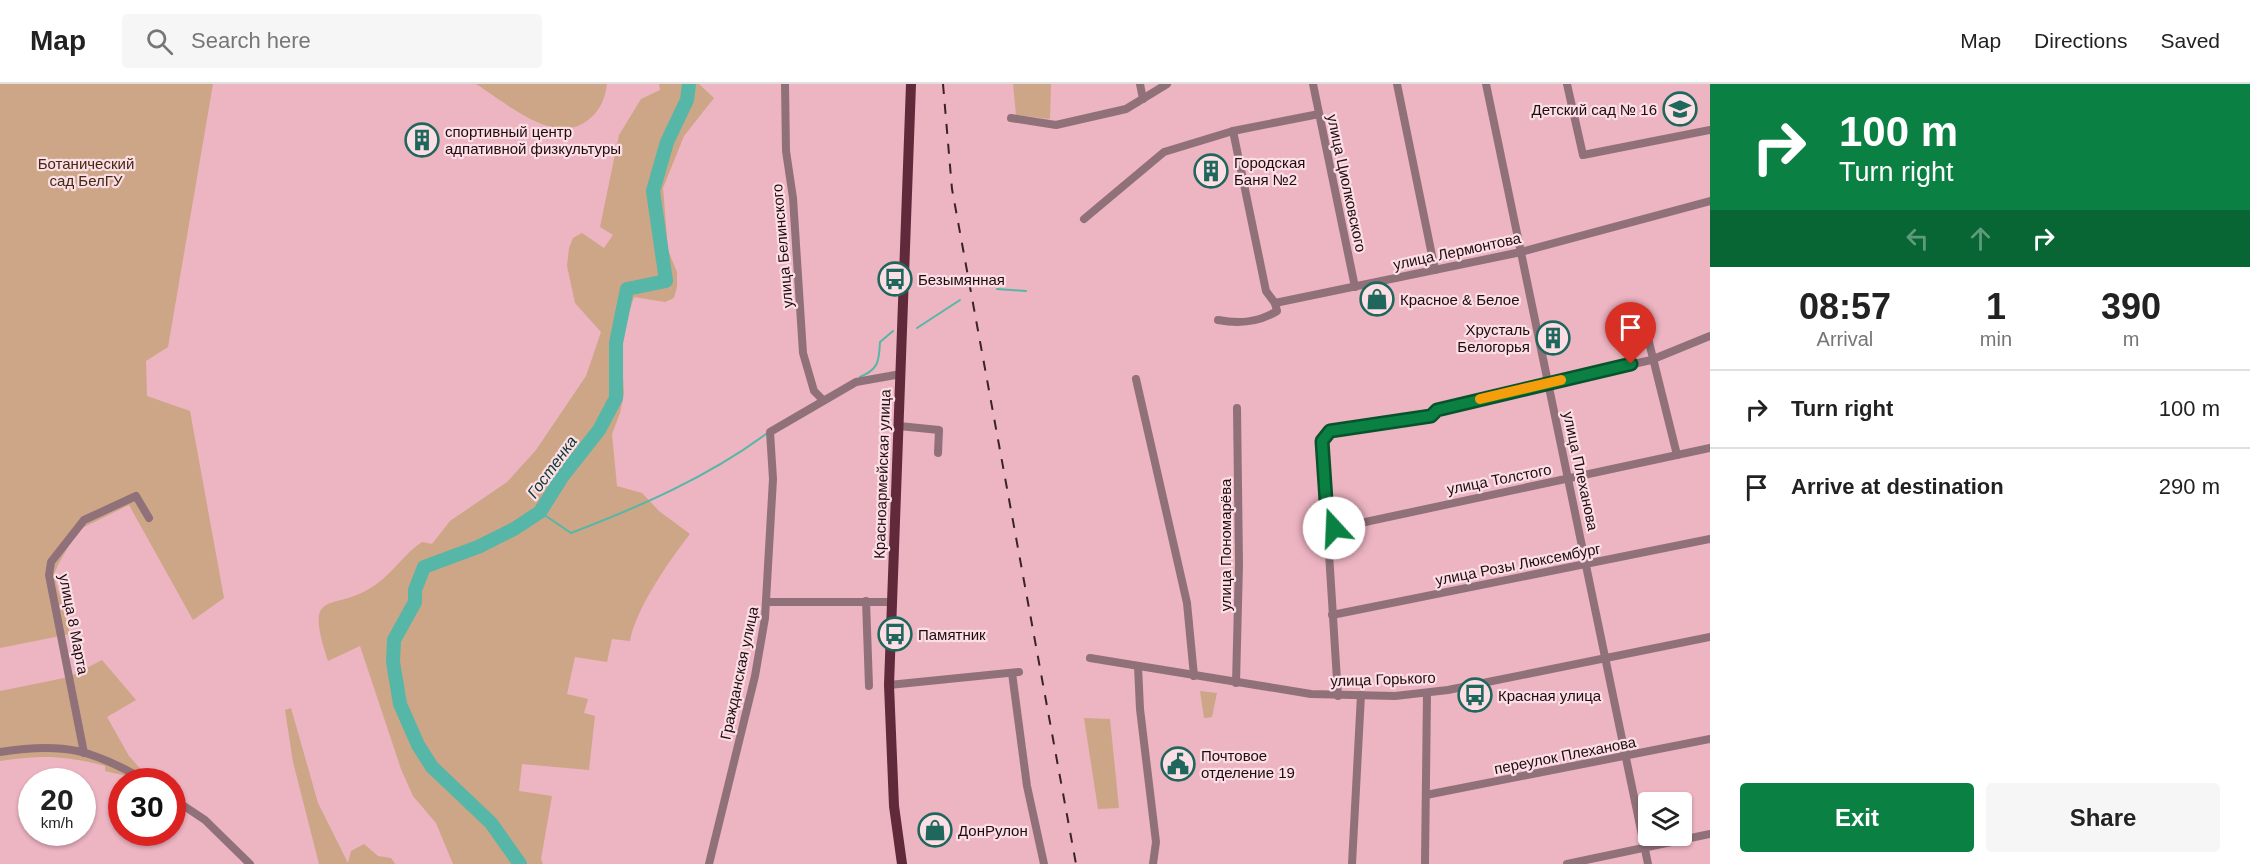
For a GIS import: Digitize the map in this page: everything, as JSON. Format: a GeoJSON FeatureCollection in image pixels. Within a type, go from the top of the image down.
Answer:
{"type":"FeatureCollection","features":[{"type":"Feature","properties":{"kind":"main road","name":"Красноармейская улица"},"geometry":{"type":"LineString","coordinates":[[902,864],[894,806],[889,685],[911,84]]}},
{"type":"Feature","properties":{"kind":"street","name":"улица Белинского"},"geometry":{"type":"LineString","coordinates":[[785,84],[786,151],[793,198],[803,353],[814,391],[823,400]]}},
{"type":"Feature","properties":{"kind":"street"},"geometry":{"type":"LineString","coordinates":[[1140,84],[1143,99]]}},
{"type":"Feature","properties":{"kind":"street"},"geometry":{"type":"LineString","coordinates":[[1011,118],[1056,125],[1126,109],[1167,84]]}},
{"type":"Feature","properties":{"kind":"street","name":"улица Циолковского"},"geometry":{"type":"LineString","coordinates":[[1313,84],[1355,287]]}},
{"type":"Feature","properties":{"kind":"street"},"geometry":{"type":"LineString","coordinates":[[1398,84],[1435,270]]}},
{"type":"Feature","properties":{"kind":"street","name":"улица Плеханова"},"geometry":{"type":"LineString","coordinates":[[1486,84],[1648,864]]}},
{"type":"Feature","properties":{"kind":"street"},"geometry":{"type":"LineString","coordinates":[[1567,84],[1583,155],[1710,130]]}},
{"type":"Feature","properties":{"kind":"street"},"geometry":{"type":"LineString","coordinates":[[1084,219],[1164,152],[1233,131],[1320,114]]}},
{"type":"Feature","properties":{"kind":"street"},"geometry":{"type":"LineString","coordinates":[[1218,321],[1236,323],[1266,318],[1276,311],[1275,303],[1266,291],[1233,131]]}},
{"type":"Feature","properties":{"kind":"street","name":"улица Лермонтова"},"geometry":{"type":"LineString","coordinates":[[1275,303],[1521,252],[1710,201]]}},
{"type":"Feature","properties":{"kind":"street"},"geometry":{"type":"LineString","coordinates":[[1641,310],[1677,455]]}},
{"type":"Feature","properties":{"kind":"street"},"geometry":{"type":"LineString","coordinates":[[1338,696],[1322,441],[1330,431],[1431,416],[1437,410],[1652,360],[1710,336]]}},
{"type":"Feature","properties":{"kind":"street"},"geometry":{"type":"LineString","coordinates":[[823,400],[856,382],[901,374]]}},
{"type":"Feature","properties":{"kind":"street"},"geometry":{"type":"LineString","coordinates":[[1136,379],[1187,603],[1194,676]]}},
{"type":"Feature","properties":{"kind":"street","name":"Гражданская улица"},"geometry":{"type":"LineString","coordinates":[[709,864],[755,676],[767,602],[772,484],[770,432],[823,400]]}},
{"type":"Feature","properties":{"kind":"street","name":"улица Пономарёва"},"geometry":{"type":"LineString","coordinates":[[1236,682],[1239,564],[1237,408]]}},
{"type":"Feature","properties":{"kind":"street"},"geometry":{"type":"LineString","coordinates":[[899,426],[939,430],[938,453]]}},
{"type":"Feature","properties":{"kind":"street","name":"улица Толстого"},"geometry":{"type":"LineString","coordinates":[[1328,530],[1710,448]]}},
{"type":"Feature","properties":{"kind":"street","name":"улица 8 Марта"},"geometry":{"type":"LineString","coordinates":[[84,753],[49,575],[51,562],[84,520],[136,496],[149,518]]}},
{"type":"Feature","properties":{"kind":"street","name":"улица Розы Люксембург"},"geometry":{"type":"LineString","coordinates":[[1332,615],[1710,539]]}},
{"type":"Feature","properties":{"kind":"street"},"geometry":{"type":"LineString","coordinates":[[866,601],[870,686]]}},
{"type":"Feature","properties":{"kind":"street"},"geometry":{"type":"LineString","coordinates":[[767,602],[893,602]]}},
{"type":"Feature","properties":{"kind":"street","name":"улица Горького"},"geometry":{"type":"LineString","coordinates":[[1090,658],[1194,676],[1338,696],[1427,693],[1710,637]]}},
{"type":"Feature","properties":{"kind":"street"},"geometry":{"type":"LineString","coordinates":[[1138,666],[1140,708],[1156,842],[1154,864]]}},
{"type":"Feature","properties":{"kind":"street"},"geometry":{"type":"LineString","coordinates":[[889,685],[1015,672],[1027,786],[1044,864]]}},
{"type":"Feature","properties":{"kind":"street"},"geometry":{"type":"LineString","coordinates":[[1425,864],[1427,693]]}},
{"type":"Feature","properties":{"kind":"street"},"geometry":{"type":"LineString","coordinates":[[1352,864],[1361,695]]}},
{"type":"Feature","properties":{"kind":"street","name":"переулок Плеханова"},"geometry":{"type":"LineString","coordinates":[[1426,795],[1710,739]]}},
{"type":"Feature","properties":{"kind":"street"},"geometry":{"type":"LineString","coordinates":[[0,752],[33,747],[59,747],[107,760],[122,768]]}},
{"type":"Feature","properties":{"kind":"street"},"geometry":{"type":"LineString","coordinates":[[186,807],[205,820],[250,864]]}},
{"type":"Feature","properties":{"kind":"street"},"geometry":{"type":"LineString","coordinates":[[1567,864],[1710,834]]}},
{"type":"Feature","properties":{"kind":"green space","name":"Ботанический сад БелГУ"},"geometry":{"type":"Polygon","coordinates":[[[0,84],[213,84],[168,347],[146,361],[147,396],[190,411],[224,598],[193,620],[129,505],[78,530],[59,563],[54,574],[70,634],[0,648],[0,84]]]}},
{"type":"Feature","properties":{"kind":"green space"},"geometry":{"type":"Polygon","coordinates":[[[476,84],[607,84],[605,95],[596,113],[575,127],[561,128],[530,119],[476,84]]]}},
{"type":"Feature","properties":{"kind":"green space"},"geometry":{"type":"Polygon","coordinates":[[[659,84],[699,84],[714,98],[684,136],[663,188],[668,250],[677,272],[677,287],[674,298],[665,302],[634,297],[621,337],[624,394],[612,434],[617,486],[642,493],[659,511],[690,534],[646,600],[630,641],[612,639],[607,662],[575,657],[567,694],[588,699],[584,713],[595,716],[589,770],[522,764],[519,791],[552,796],[541,859],[543,864],[453,864],[436,823],[413,796],[401,769],[360,646],[328,661],[321,636],[319,620],[321,610],[327,605],[362,593],[378,583],[416,546],[422,542],[432,544],[450,521],[507,482],[536,450],[586,376],[601,332],[575,303],[567,266],[569,248],[573,238],[582,233],[604,248],[613,235],[600,227],[619,135],[641,99],[660,90],[659,84]]]}},
{"type":"Feature","properties":{"kind":"green space"},"geometry":{"type":"Polygon","coordinates":[[[1013,84],[1051,84],[1050,119],[1016,115],[1013,84]]]}},
{"type":"Feature","properties":{"kind":"green space"},"geometry":{"type":"Polygon","coordinates":[[[102,660],[136,700],[107,717],[129,756],[140,768],[108,768],[108,772],[105,771],[105,766],[65,758],[41,757],[0,761],[0,691],[69,677],[102,660]]]}},
{"type":"Feature","properties":{"kind":"green space"},"geometry":{"type":"Polygon","coordinates":[[[1200,691],[1217,693],[1212,717],[1204,718],[1200,691]]]}},
{"type":"Feature","properties":{"kind":"green space"},"geometry":{"type":"Polygon","coordinates":[[[291,708],[318,803],[348,863],[351,851],[364,844],[378,856],[391,858],[395,864],[319,864],[293,762],[285,710],[291,708]]]}},
{"type":"Feature","properties":{"kind":"green space"},"geometry":{"type":"Polygon","coordinates":[[[1084,718],[1110,719],[1119,808],[1098,809],[1084,718]]]}},
{"type":"Feature","properties":{"kind":"waterway","name":"Гостенка"},"geometry":{"type":"LineString","coordinates":[[520,864],[491,823],[432,767],[418,745],[400,704],[393,662],[394,640],[415,602],[415,590],[424,567],[478,547],[514,529],[540,512],[562,477],[599,430],[616,398],[616,343],[627,289],[666,281],[653,191],[667,142],[687,100],[689,84]]}},
{"type":"Feature","properties":{"kind":"waterway"},"geometry":{"type":"LineString","coordinates":[[997,289],[1026,291]]}},
{"type":"Feature","properties":{"kind":"waterway"},"geometry":{"type":"LineString","coordinates":[[917,328],[960,300]]}},
{"type":"Feature","properties":{"kind":"waterway"},"geometry":{"type":"LineString","coordinates":[[860,377],[871,371],[877,364],[880,342],[893,331]]}},
{"type":"Feature","properties":{"kind":"waterway"},"geometry":{"type":"LineString","coordinates":[[540,512],[571,533],[672,490],[721,464],[766,434]]}},
{"type":"Feature","properties":{"kind":"railway"},"geometry":{"type":"LineString","coordinates":[[943,84],[952,189],[1076,864]]}},
{"type":"Feature","properties":{"kind":"slow traffic"},"geometry":{"type":"LineString","coordinates":[[1480,399],[1561,380]]}},
{"type":"Feature","properties":{"kind":"place","name":"Детский сад № 16"},"geometry":{"type":"Point","coordinates":[1680,109]}},
{"type":"Feature","properties":{"kind":"place","name":"спортивный центр адпативной физкультуры"},"geometry":{"type":"Point","coordinates":[422,140]}},
{"type":"Feature","properties":{"kind":"place","name":"Городская Баня №2"},"geometry":{"type":"Point","coordinates":[1211,171]}},
{"type":"Feature","properties":{"kind":"place","name":"Безымянная"},"geometry":{"type":"Point","coordinates":[895,279]}},
{"type":"Feature","properties":{"kind":"place","name":"Красное & Белое"},"geometry":{"type":"Point","coordinates":[1377,299]}},
{"type":"Feature","properties":{"kind":"place","name":"Хрусталь Белогорья"},"geometry":{"type":"Point","coordinates":[1553,338]}},
{"type":"Feature","properties":{"kind":"place","name":"Памятник"},"geometry":{"type":"Point","coordinates":[895,634]}},
{"type":"Feature","properties":{"kind":"place","name":"Красная улица"},"geometry":{"type":"Point","coordinates":[1475,695]}},
{"type":"Feature","properties":{"kind":"place","name":"Почтовое отделение 19"},"geometry":{"type":"Point","coordinates":[1178,764]}},
{"type":"Feature","properties":{"kind":"place","name":"ДонРулон"},"geometry":{"type":"Point","coordinates":[935,830]}},
{"type":"Feature","properties":{"kind":"route"},"geometry":{"type":"LineString","coordinates":[[1334,528],[1328,530],[1322,441],[1325,434],[1330,431],[1431,416],[1437,410],[1631,364]]}}]}
